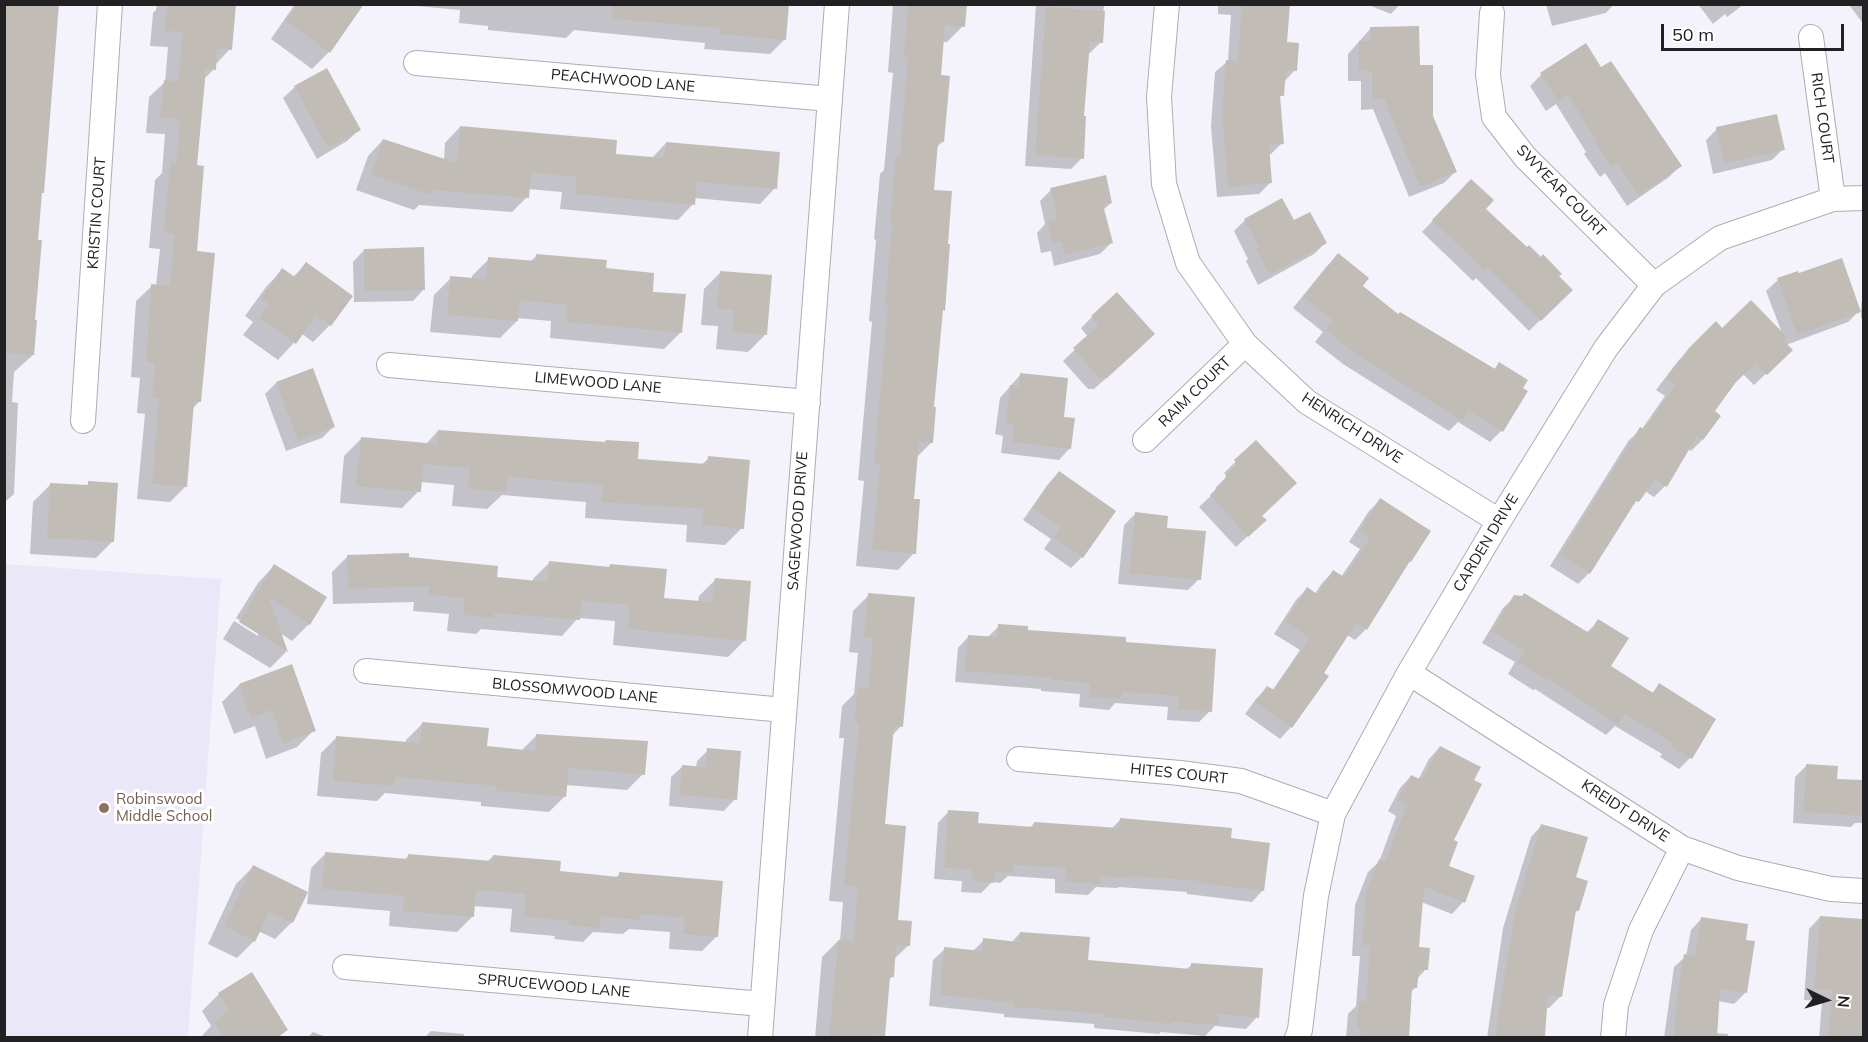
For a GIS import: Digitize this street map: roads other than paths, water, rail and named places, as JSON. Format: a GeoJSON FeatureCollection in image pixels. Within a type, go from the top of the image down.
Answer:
{"type":"FeatureCollection","features":[{"type":"Feature","properties":{"kind":"street","name":"KRISTIN COURT"},"geometry":{"type":"LineString","coordinates":[[83,421],[110,4]]}},
{"type":"Feature","properties":{"kind":"street","name":"SAGEWOOD DRIVE"},"geometry":{"type":"LineString","coordinates":[[760,1038],[837,4]]}},
{"type":"Feature","properties":{"kind":"street","name":"HENRICH DRIVE"},"geometry":{"type":"LineString","coordinates":[[1167,4],[1160,97],[1164,184],[1188,263],[1245,345],[1307,402],[1499,520]]}},
{"type":"Feature","properties":{"kind":"street","name":"SWYEAR COURT"},"geometry":{"type":"LineString","coordinates":[[1492,13],[1488,75],[1494,117],[1525,157],[1654,285]]}},
{"type":"Feature","properties":{"kind":"street","name":"RICH COURT"},"geometry":{"type":"LineString","coordinates":[[1811,37],[1833,199]]}},
{"type":"Feature","properties":{"kind":"street","name":"PEACHWOOD LANE"},"geometry":{"type":"LineString","coordinates":[[416,63],[830,99]]}},
{"type":"Feature","properties":{"kind":"street","name":"CARDEN DRIVE"},"geometry":{"type":"LineString","coordinates":[[1298,1038],[1316,896],[1333,814],[1409,673],[1499,520],[1606,348],[1654,285],[1720,238],[1833,199],[1863,198]]}},
{"type":"Feature","properties":{"kind":"street","name":"RAIM COURT"},"geometry":{"type":"LineString","coordinates":[[1145,440],[1245,345]]}},
{"type":"Feature","properties":{"kind":"street","name":"LIMEWOOD LANE"},"geometry":{"type":"LineString","coordinates":[[389,365],[808,402]]}},
{"type":"Feature","properties":{"kind":"street","name":"BLOSSOMWOOD LANE"},"geometry":{"type":"LineString","coordinates":[[366,671],[784,710]]}},
{"type":"Feature","properties":{"kind":"street","name":"KREIDT DRIVE"},"geometry":{"type":"LineString","coordinates":[[1409,673],[1682,848],[1738,868],[1831,889],[1863,891]]}},
{"type":"Feature","properties":{"kind":"street","name":"HITES COURT"},"geometry":{"type":"LineString","coordinates":[[1019,759],[1180,773],[1240,781],[1333,814]]}},
{"type":"Feature","properties":{"kind":"street"},"geometry":{"type":"LineString","coordinates":[[1613,1038],[1616,1005],[1641,930],[1682,848]]}},
{"type":"Feature","properties":{"kind":"street","name":"SPRUCEWOOD LANE"},"geometry":{"type":"LineString","coordinates":[[345,968],[762,1004]]}},
{"type":"Feature","properties":{"kind":"place","name":"Robinswood Middle School"},"geometry":{"type":"Point","coordinates":[104,808]}}]}
